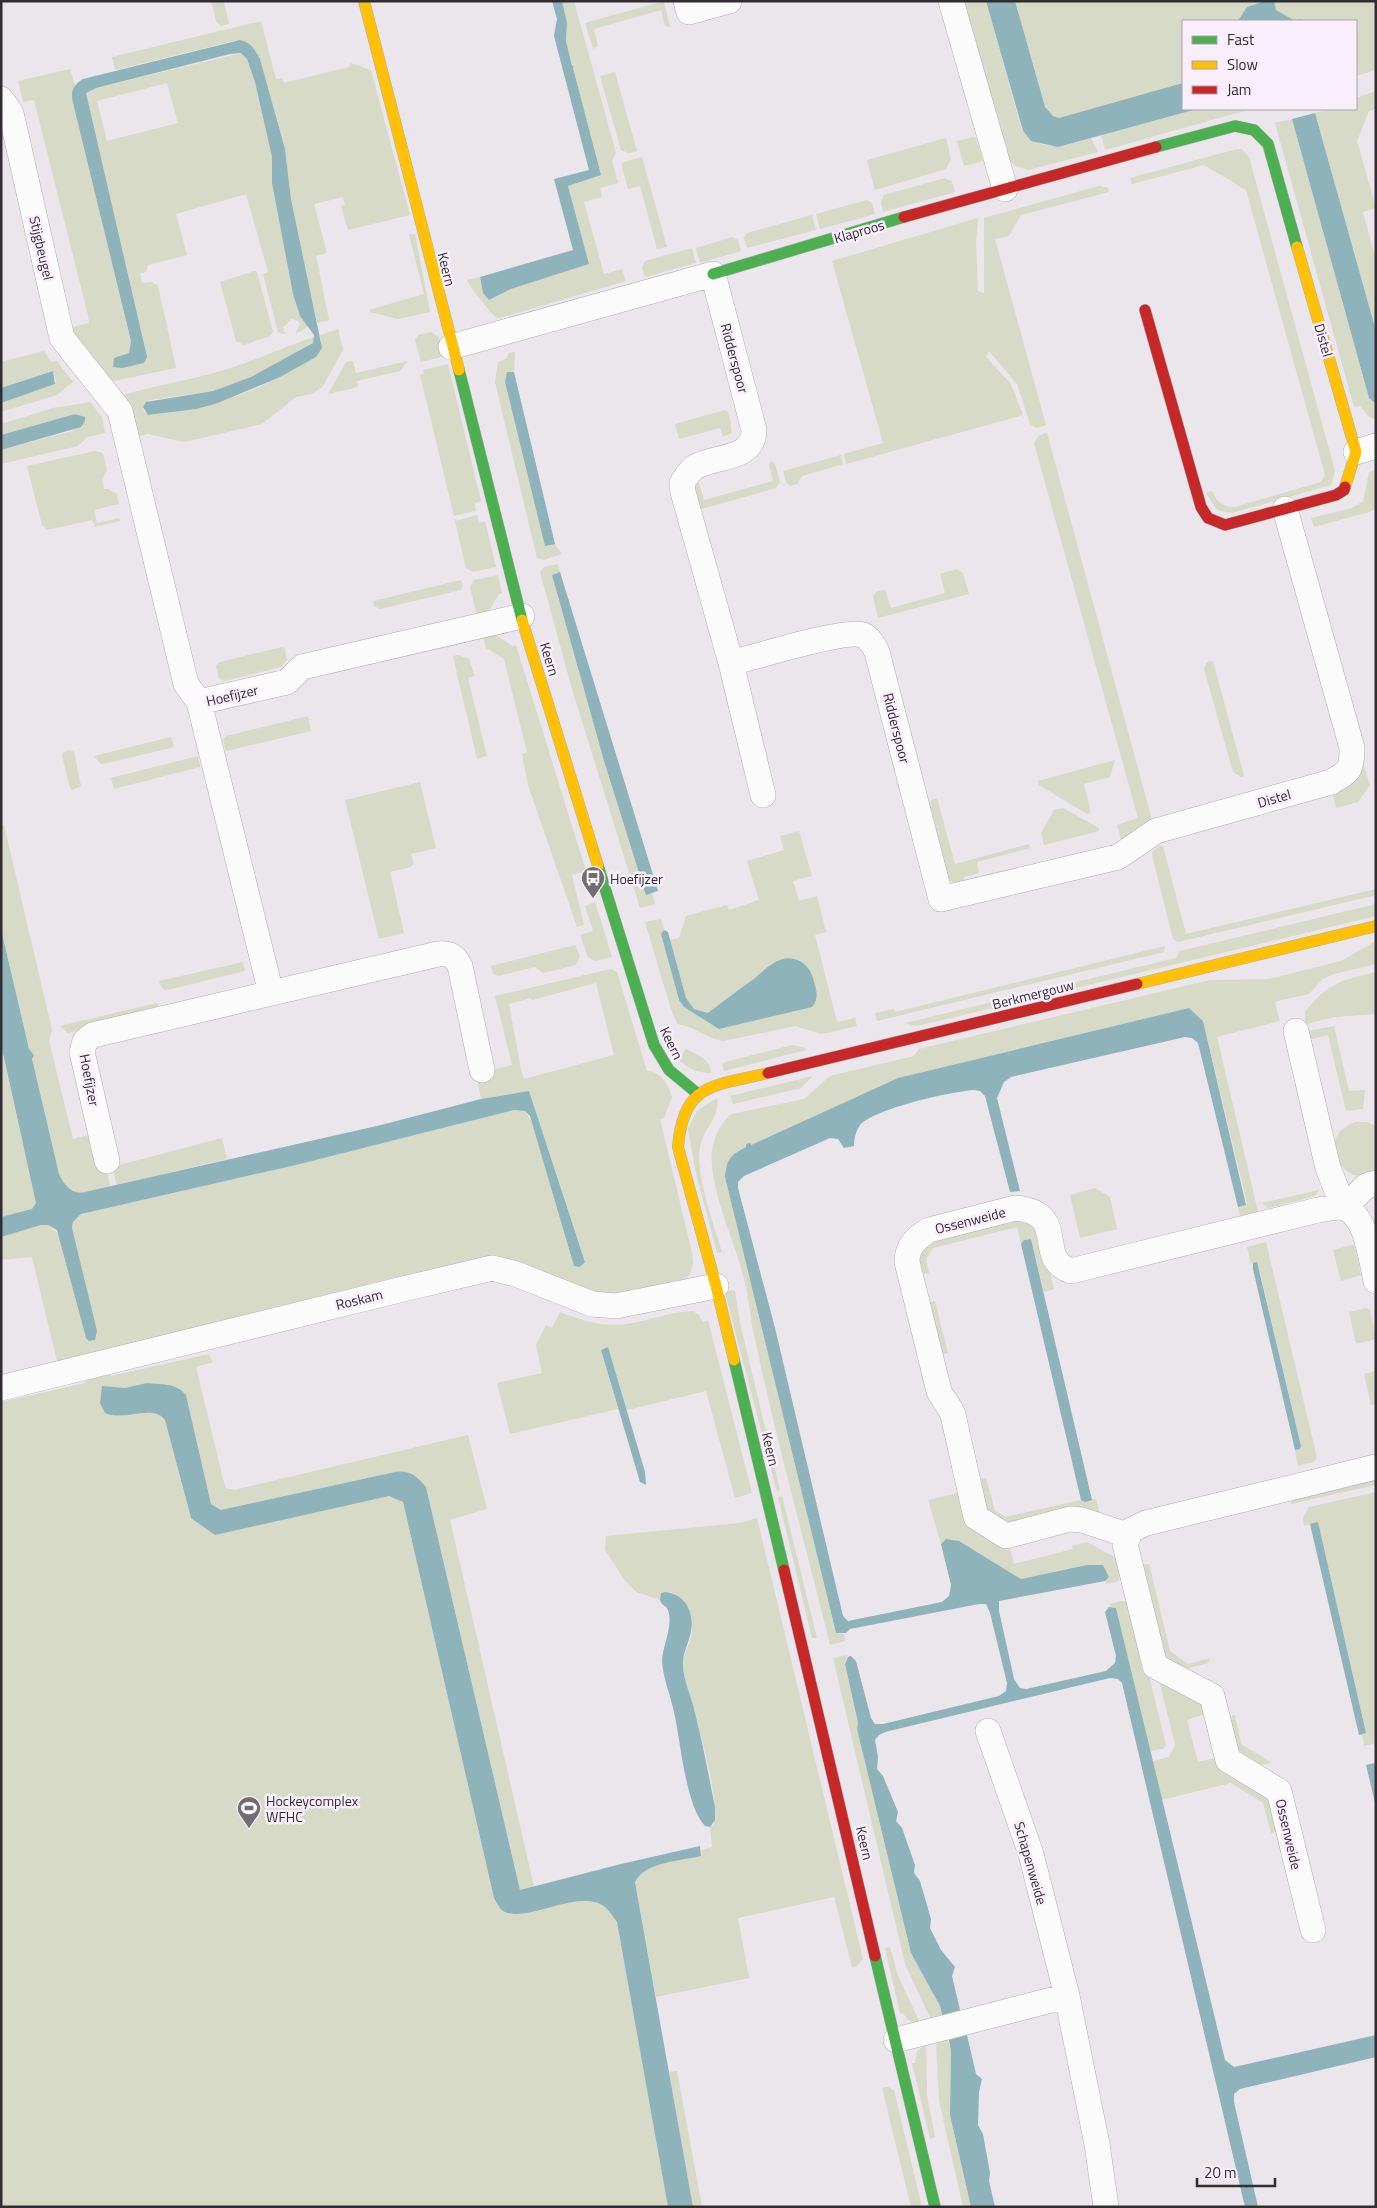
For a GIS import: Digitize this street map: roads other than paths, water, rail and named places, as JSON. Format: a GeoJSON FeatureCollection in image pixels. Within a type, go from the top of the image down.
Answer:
{"type":"FeatureCollection","features":[{"type":"Feature","properties":{"kind":"street","name":"Keern"},"geometry":{"type":"LineString","coordinates":[[364,1],[451,347],[522,616],[654,1045],[669,1070],[698,1094],[688,1104],[683,1116],[679,1130],[678,1147],[716,1286],[935,2207]]}},
{"type":"Feature","properties":{"kind":"street"},"geometry":{"type":"LineString","coordinates":[[686,1],[689,12],[729,1]]}},
{"type":"Feature","properties":{"kind":"street"},"geometry":{"type":"LineString","coordinates":[[951,1],[1005,189]]}},
{"type":"Feature","properties":{"kind":"street","name":"Stijgbeugel"},"geometry":{"type":"LineString","coordinates":[[1,99],[11,113],[62,338],[101,388]]}},
{"type":"Feature","properties":{"kind":"street","name":"Klaproos"},"geometry":{"type":"LineString","coordinates":[[713,274],[1005,189],[1235,126],[1260,132]]}},
{"type":"Feature","properties":{"kind":"street","name":"Distel"},"geometry":{"type":"LineString","coordinates":[[1146,310],[1201,508],[1208,518],[1225,525],[1336,495],[1344,490],[1366,449],[1268,144],[1260,132]]}},
{"type":"Feature","properties":{"kind":"street"},"geometry":{"type":"LineString","coordinates":[[451,347],[713,274]]}},
{"type":"Feature","properties":{"kind":"street","name":"Ridderspoor"},"geometry":{"type":"LineString","coordinates":[[713,274],[754,430],[754,440],[750,447],[742,452],[694,468],[682,483],[731,663],[763,795]]}},
{"type":"Feature","properties":{"kind":"street","name":"Hoefijzer"},"geometry":{"type":"LineString","coordinates":[[101,388],[120,411],[186,684],[199,702],[271,993]]}},
{"type":"Feature","properties":{"kind":"street","name":"Distel"},"geometry":{"type":"LineString","coordinates":[[941,899],[1118,857],[1156,830],[1331,782],[1347,773],[1352,762],[1352,748],[1285,509]]}},
{"type":"Feature","properties":{"kind":"street","name":"Hoefijzer"},"geometry":{"type":"LineString","coordinates":[[199,702],[287,682],[302,667],[522,616]]}},
{"type":"Feature","properties":{"kind":"street","name":"Ridderspoor"},"geometry":{"type":"LineString","coordinates":[[731,663],[844,634],[865,636],[871,641],[877,652],[941,899]]}},
{"type":"Feature","properties":{"kind":"street","name":"Berkmergouw"},"geometry":{"type":"LineString","coordinates":[[698,1094],[720,1085],[1376,926]]}},
{"type":"Feature","properties":{"kind":"street","name":"Hoefijzer"},"geometry":{"type":"LineString","coordinates":[[107,1161],[82,1052],[85,1041],[93,1035],[438,954],[448,954],[456,958],[460,966],[482,1070]]}},
{"type":"Feature","properties":{"kind":"street"},"geometry":{"type":"LineString","coordinates":[[1296,1030],[1328,1168],[1344,1208],[1354,1214],[1361,1223],[1376,1281]]}},
{"type":"Feature","properties":{"kind":"street"},"geometry":{"type":"LineString","coordinates":[[1344,1208],[1366,1186],[1376,1183]]}},
{"type":"Feature","properties":{"kind":"street","name":"Ossenweide"},"geometry":{"type":"LineString","coordinates":[[1313,1930],[1279,1791],[1228,1760],[1212,1696],[1155,1666],[1125,1544],[1127,1535],[1082,1520],[1070,1519],[1006,1536],[976,1517],[954,1415],[939,1391],[907,1262],[907,1254],[910,1246],[918,1236],[929,1230],[1015,1208],[1039,1214],[1046,1223],[1055,1260],[1061,1267],[1071,1271],[1318,1210],[1344,1208]]}},
{"type":"Feature","properties":{"kind":"street","name":"Roskam"},"geometry":{"type":"LineString","coordinates":[[1,1388],[492,1268],[516,1274],[592,1304],[604,1306],[616,1306],[716,1286]]}},
{"type":"Feature","properties":{"kind":"street"},"geometry":{"type":"LineString","coordinates":[[1127,1535],[1131,1530],[1146,1523],[1376,1467]]}},
{"type":"Feature","properties":{"kind":"street","name":"Schapenweide"},"geometry":{"type":"LineString","coordinates":[[988,1731],[1031,1854],[1067,1996],[1096,2144],[1106,2207]]}},
{"type":"Feature","properties":{"kind":"street"},"geometry":{"type":"LineString","coordinates":[[896,2040],[1067,1996]]}},
{"type":"Feature","properties":{"kind":"water"},"geometry":{"type":"Polygon","coordinates":[[[552,1],[562,1],[567,23],[566,41],[601,175],[568,186],[589,264],[511,289],[489,300],[483,293],[480,277],[573,250],[554,179],[589,170],[554,36],[557,19],[552,1]]]}},
{"type":"Feature","properties":{"kind":"water"},"geometry":{"type":"Polygon","coordinates":[[[986,1],[1015,1],[1045,107],[1053,116],[1059,118],[1182,83],[1182,110],[1193,110],[1058,147],[1031,141],[1023,131],[986,1]]]}},
{"type":"Feature","properties":{"kind":"water"},"geometry":{"type":"Polygon","coordinates":[[[1265,1],[1274,1],[1276,10],[1293,20],[1239,20],[1247,7],[1265,1]]]}},
{"type":"Feature","properties":{"kind":"water"},"geometry":{"type":"Polygon","coordinates":[[[240,40],[250,45],[260,59],[285,149],[291,199],[322,348],[316,357],[280,377],[218,403],[196,409],[148,415],[143,407],[146,402],[213,391],[251,377],[313,343],[314,335],[300,316],[293,294],[272,183],[272,157],[255,82],[247,59],[241,53],[230,54],[96,88],[86,93],[147,357],[144,363],[122,368],[113,367],[114,358],[129,353],[131,341],[73,103],[72,92],[75,86],[83,79],[240,40]]]}},
{"type":"Feature","properties":{"kind":"water"},"geometry":{"type":"Polygon","coordinates":[[[1315,113],[1376,331],[1376,404],[1369,398],[1292,119],[1315,113]]]}},
{"type":"Feature","properties":{"kind":"water"},"geometry":{"type":"Polygon","coordinates":[[[53,371],[55,384],[1,403],[1,388],[53,371]]]}},
{"type":"Feature","properties":{"kind":"water"},"geometry":{"type":"Polygon","coordinates":[[[507,372],[514,372],[555,544],[545,546],[505,382],[507,372]]]}},
{"type":"Feature","properties":{"kind":"water"},"geometry":{"type":"Polygon","coordinates":[[[75,414],[85,417],[81,427],[1,450],[1,435],[75,414]]]}},
{"type":"Feature","properties":{"kind":"water"},"geometry":{"type":"Polygon","coordinates":[[[560,572],[658,891],[646,895],[604,761],[552,575],[560,572]]]}},
{"type":"Feature","properties":{"kind":"water"},"geometry":{"type":"Polygon","coordinates":[[[1,929],[29,1049],[34,1055],[32,1059],[59,1174],[63,1182],[72,1191],[85,1192],[381,1125],[481,1099],[529,1091],[585,1262],[580,1267],[574,1266],[530,1116],[525,1111],[514,1110],[296,1165],[81,1214],[73,1222],[72,1228],[97,1331],[95,1340],[89,1341],[86,1338],[57,1230],[48,1225],[41,1225],[1,1237],[1,1217],[32,1209],[36,1203],[1,1044],[1,929]]]}},
{"type":"Feature","properties":{"kind":"water"},"geometry":{"type":"Polygon","coordinates":[[[664,930],[668,932],[686,998],[694,1009],[708,1013],[770,965],[786,958],[796,959],[808,968],[816,989],[816,1000],[812,1007],[719,1029],[684,1007],[679,1000],[661,934],[664,930]]]}},
{"type":"Feature","properties":{"kind":"water"},"geometry":{"type":"Polygon","coordinates":[[[1189,1008],[1203,1021],[1246,1205],[1238,1207],[1198,1043],[1192,1038],[1185,1037],[1011,1077],[1004,1082],[997,1098],[1020,1191],[1010,1192],[985,1096],[980,1091],[973,1090],[931,1097],[882,1112],[861,1124],[854,1140],[854,1146],[844,1148],[838,1139],[830,1138],[744,1176],[738,1182],[738,1188],[775,1328],[843,1616],[848,1621],[942,1602],[949,1596],[951,1585],[941,1544],[946,1539],[959,1541],[1021,1579],[1087,1565],[1103,1565],[1109,1577],[1105,1581],[999,1601],[999,1611],[1014,1679],[1020,1688],[1026,1689],[1106,1671],[1115,1663],[1116,1656],[1105,1612],[1109,1607],[1116,1608],[1225,2060],[1234,2067],[1376,2035],[1376,2057],[1240,2089],[1234,2094],[1234,2102],[1258,2207],[1245,2207],[1122,1683],[1118,1679],[1110,1678],[885,1732],[875,1740],[878,1757],[877,1769],[883,1776],[898,1812],[896,1821],[902,1828],[915,1865],[914,1873],[920,1881],[931,1919],[930,1928],[941,1950],[955,1967],[952,1976],[961,2014],[943,2018],[940,2006],[911,1953],[857,1729],[858,1723],[845,1664],[848,1657],[851,1656],[856,1661],[871,1718],[875,1724],[883,1724],[999,1696],[1006,1691],[1007,1683],[990,1613],[986,1604],[979,1604],[850,1629],[846,1633],[836,1633],[725,1177],[730,1158],[746,1147],[746,1144],[750,1143],[751,1145],[898,1078],[1189,1008]]]}},
{"type":"Feature","properties":{"kind":"water"},"geometry":{"type":"Polygon","coordinates":[[[1031,1239],[1092,1500],[1085,1502],[1081,1500],[1021,1244],[1024,1240],[1031,1239]]]}},
{"type":"Feature","properties":{"kind":"water"},"geometry":{"type":"Polygon","coordinates":[[[1257,1262],[1301,1446],[1300,1449],[1295,1450],[1253,1269],[1253,1263],[1257,1262]]]}},
{"type":"Feature","properties":{"kind":"water"},"geometry":{"type":"Polygon","coordinates":[[[608,1347],[645,1472],[646,1485],[640,1482],[601,1350],[608,1347]]]}},
{"type":"Feature","properties":{"kind":"water"},"geometry":{"type":"Polygon","coordinates":[[[147,1383],[173,1386],[186,1395],[211,1504],[221,1510],[395,1472],[404,1472],[412,1475],[426,1487],[520,1890],[700,1846],[701,1856],[655,1866],[640,1875],[635,1882],[693,2207],[668,2207],[617,1922],[604,1906],[591,1901],[578,1901],[537,1911],[512,1914],[503,1911],[494,1898],[403,1502],[389,1496],[215,1535],[191,1518],[165,1420],[160,1415],[153,1413],[121,1416],[105,1413],[100,1403],[102,1386],[125,1388],[147,1383]]]}},
{"type":"Feature","properties":{"kind":"water"},"geometry":{"type":"Polygon","coordinates":[[[1318,1522],[1366,1733],[1359,1735],[1310,1524],[1318,1522]]]}},
{"type":"Feature","properties":{"kind":"water"},"geometry":{"type":"Polygon","coordinates":[[[665,1592],[679,1596],[688,1606],[691,1616],[691,1630],[684,1653],[683,1671],[694,1707],[715,1808],[715,1820],[710,1827],[705,1826],[693,1804],[685,1775],[674,1710],[664,1675],[662,1661],[670,1621],[667,1608],[660,1600],[661,1593],[665,1592]]]}},
{"type":"Feature","properties":{"kind":"water"},"geometry":{"type":"Polygon","coordinates":[[[1375,1763],[1376,1768],[1376,1807],[1366,1765],[1375,1763]]]}},
{"type":"Feature","properties":{"kind":"water"},"geometry":{"type":"Polygon","coordinates":[[[967,2035],[976,2074],[982,2079],[979,2092],[978,2125],[983,2134],[990,2173],[989,2181],[995,2207],[971,2207],[950,2115],[951,2051],[949,2040],[967,2035]]]}},
{"type":"Feature","properties":{"kind":"place","name":"Hoefijzer"},"geometry":{"type":"Point","coordinates":[593,899]}},
{"type":"Feature","properties":{"kind":"place","name":"Hockeycomplex WFHC"},"geometry":{"type":"Point","coordinates":[249,1829]}}]}
